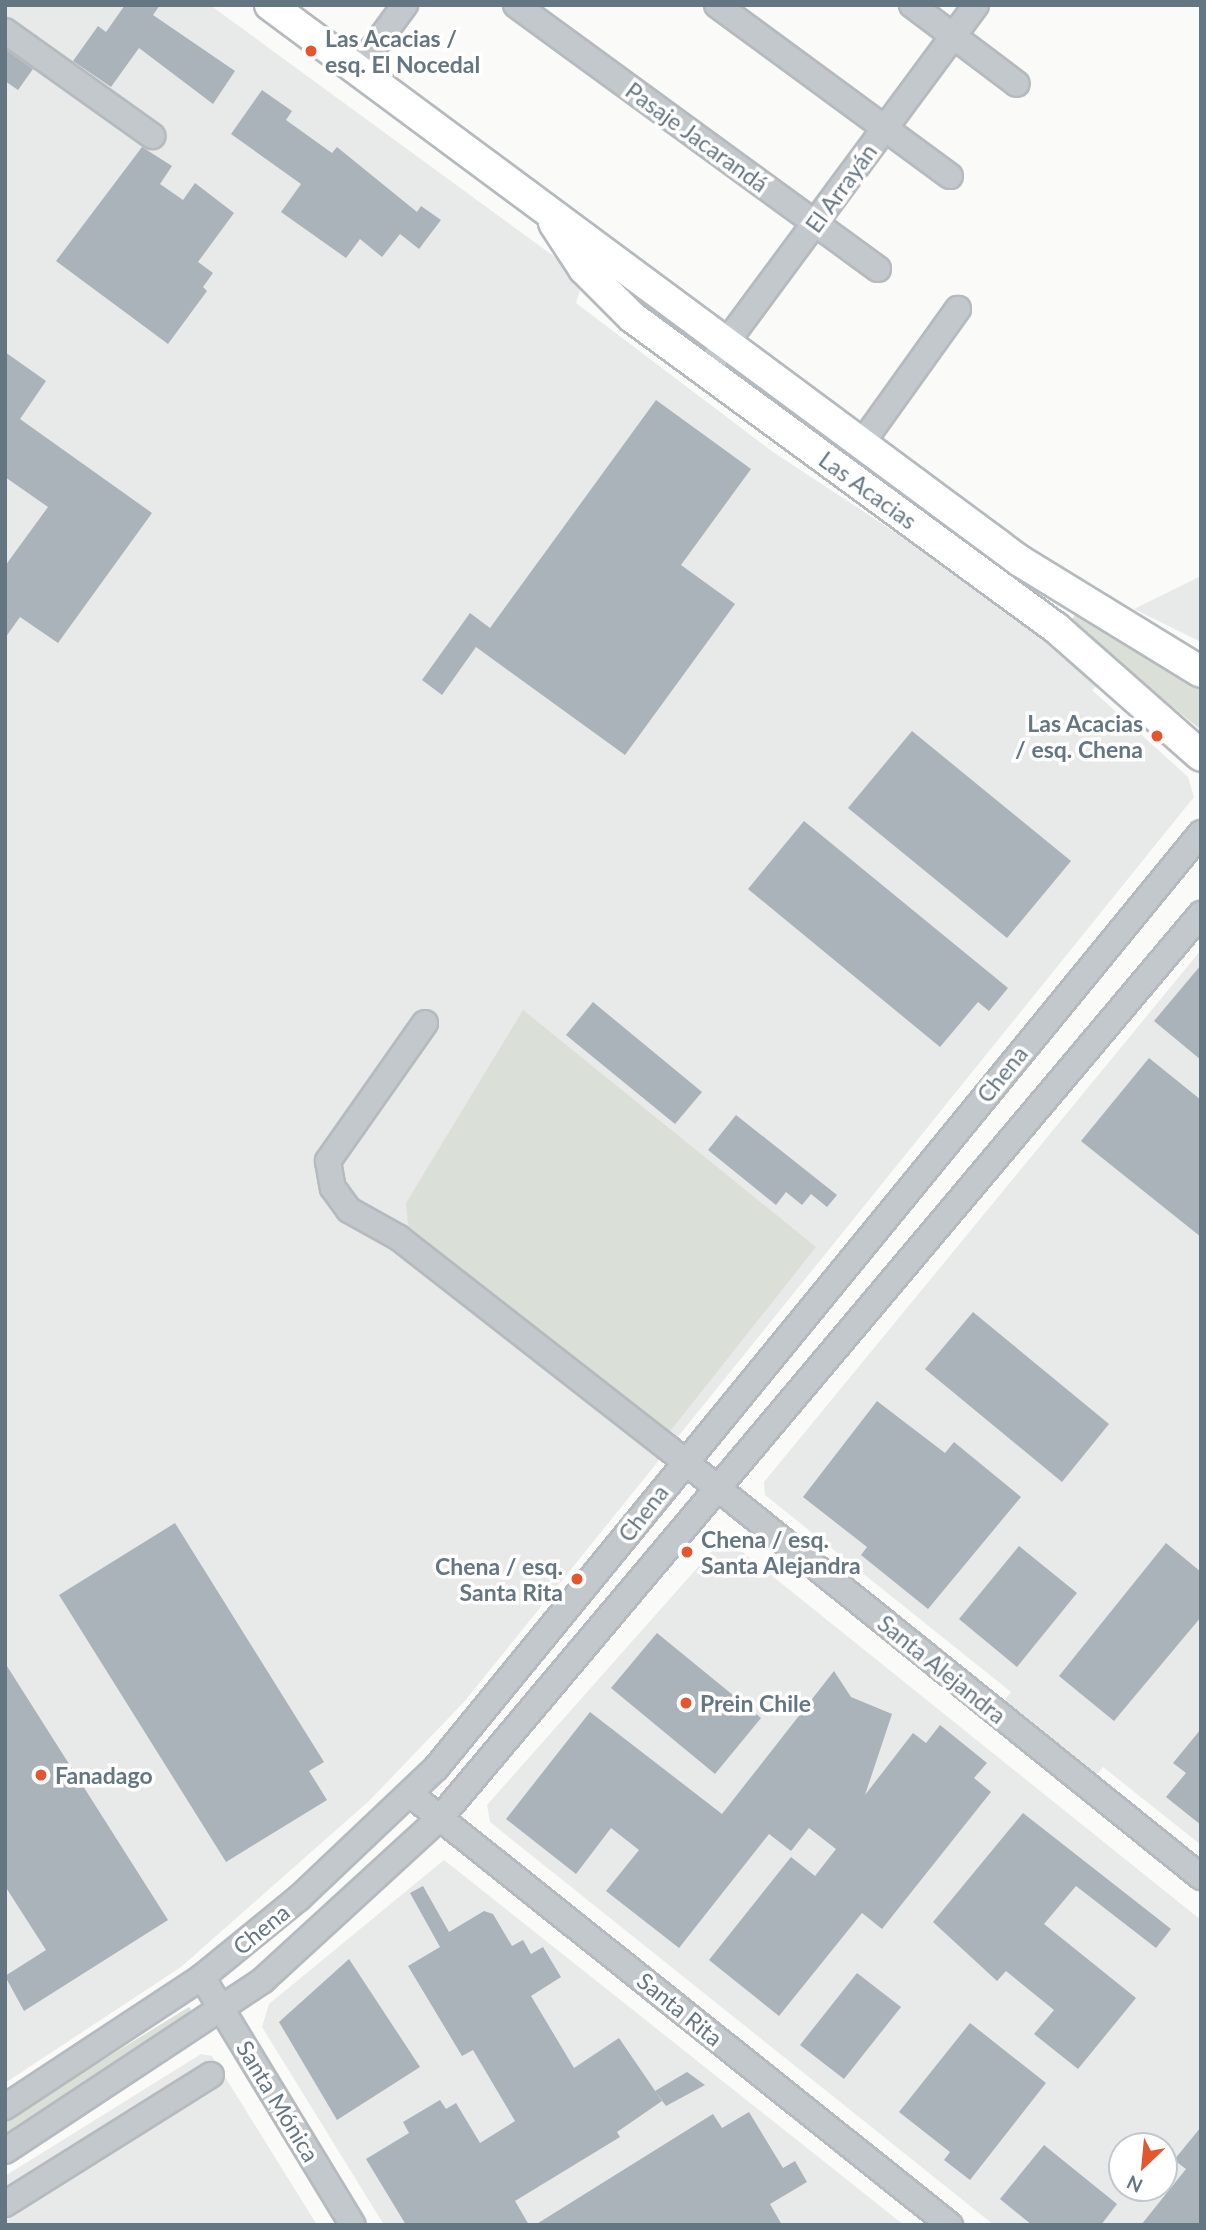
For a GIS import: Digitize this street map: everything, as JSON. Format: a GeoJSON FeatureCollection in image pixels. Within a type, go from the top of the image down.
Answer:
{"type":"FeatureCollection","features":[{"type":"Feature","properties":{"kind":"main road","name":"Las Acacias"},"geometry":{"type":"LineString","coordinates":[[270,5],[548,214],[728,341],[1054,585],[1201,672]]}},
{"type":"Feature","properties":{"kind":"main road","name":"Las Acacias"},"geometry":{"type":"LineString","coordinates":[[548,214],[614,301],[1065,635],[1201,756]]}},
{"type":"Feature","properties":{"kind":"street"},"geometry":{"type":"LineString","coordinates":[[357,70],[405,5]]}},
{"type":"Feature","properties":{"kind":"street","name":"Pasaje Jacarandá"},"geometry":{"type":"LineString","coordinates":[[516,5],[878,269]]}},
{"type":"Feature","properties":{"kind":"street"},"geometry":{"type":"LineString","coordinates":[[717,5],[950,176]]}},
{"type":"Feature","properties":{"kind":"street"},"geometry":{"type":"LineString","coordinates":[[912,5],[1017,84]]}},
{"type":"Feature","properties":{"kind":"street","name":"El Arrayán"},"geometry":{"type":"LineString","coordinates":[[706,370],[976,5]]}},
{"type":"Feature","properties":{"kind":"street"},"geometry":{"type":"LineString","coordinates":[[5,31],[152,136]]}},
{"type":"Feature","properties":{"kind":"street"},"geometry":{"type":"LineString","coordinates":[[862,443],[958,309]]}},
{"type":"Feature","properties":{"kind":"street","name":"Chena"},"geometry":{"type":"LineString","coordinates":[[5,2107],[202,1977],[410,1794],[491,1706],[683,1461],[1201,834]]}},
{"type":"Feature","properties":{"kind":"street","name":"Chena"},"geometry":{"type":"LineString","coordinates":[[5,2151],[222,2010],[310,1942],[440,1818],[721,1491],[1201,914]]}},
{"type":"Feature","properties":{"kind":"street","name":"Santa Alejandra"},"geometry":{"type":"LineString","coordinates":[[425,1023],[328,1161],[340,1200],[399,1238],[683,1461],[1201,1877]]}},
{"type":"Feature","properties":{"kind":"street","name":"Santa Rita"},"geometry":{"type":"LineString","coordinates":[[410,1794],[950,2225]]}},
{"type":"Feature","properties":{"kind":"street","name":"Santa Mónica"},"geometry":{"type":"LineString","coordinates":[[202,1977],[353,2225]]}},
{"type":"Feature","properties":{"kind":"street"},"geometry":{"type":"LineString","coordinates":[[5,2204],[211,2075]]}},
{"type":"Feature","properties":{"kind":"shaded area"},"geometry":{"type":"Polygon","coordinates":[[[5,5],[210,5],[559,260],[580,290],[576,303],[773,452],[1036,625],[1101,683],[1092,690],[1188,777],[1194,797],[464,1702],[369,1801],[181,1967],[5,2083],[5,5]]]}},
{"type":"Feature","properties":{"kind":"shaded area"},"geometry":{"type":"Polygon","coordinates":[[[1201,576],[1201,642],[1134,609],[1201,576]]]}},
{"type":"Feature","properties":{"kind":"shaded area"},"geometry":{"type":"Polygon","coordinates":[[[1076,614],[1201,690],[1201,730],[1069,623],[1076,614]]]}},
{"type":"Feature","properties":{"kind":"shaded area"},"geometry":{"type":"Polygon","coordinates":[[[1201,950],[1201,1845],[1103,1767],[1088,1785],[997,1710],[1011,1692],[765,1495],[764,1482],[1201,950]]]}},
{"type":"Feature","properties":{"kind":"shaded area"},"geometry":{"type":"Polygon","coordinates":[[[523,1010],[816,1247],[667,1435],[413,1235],[408,1223],[406,1203],[523,1010]]]}},
{"type":"Feature","properties":{"kind":"shaded area"},"geometry":{"type":"Polygon","coordinates":[[[721,1541],[731,1543],[1201,1920],[1201,2225],[994,2225],[490,1822],[487,1805],[721,1541]]]}},
{"type":"Feature","properties":{"kind":"shaded area"},"geometry":{"type":"Polygon","coordinates":[[[444,1860],[904,2225],[384,2225],[262,2027],[269,2004],[444,1860]]]}},
{"type":"Feature","properties":{"kind":"shaded area"},"geometry":{"type":"Polygon","coordinates":[[[189,2007],[197,2019],[5,2140],[5,2120],[189,2007]]]}},
{"type":"Feature","properties":{"kind":"shaded area"},"geometry":{"type":"Polygon","coordinates":[[[201,2054],[212,2056],[317,2225],[5,2225],[5,2176],[201,2054]]]}},
{"type":"Feature","properties":{"kind":"building"},"geometry":{"type":"Polygon","coordinates":[[[125,5],[160,5],[153,15],[235,71],[213,104],[139,48],[111,87],[73,61],[98,26],[106,32],[125,5]]]}},
{"type":"Feature","properties":{"kind":"building"},"geometry":{"type":"Polygon","coordinates":[[[5,49],[33,69],[18,90],[5,81],[5,49]]]}},
{"type":"Feature","properties":{"kind":"building"},"geometry":{"type":"Polygon","coordinates":[[[262,90],[292,111],[286,120],[332,153],[337,147],[417,212],[421,206],[441,220],[419,249],[400,234],[382,257],[360,239],[346,258],[281,212],[301,184],[231,134],[262,90]]]}},
{"type":"Feature","properties":{"kind":"building"},"geometry":{"type":"Polygon","coordinates":[[[142,147],[172,166],[160,184],[183,200],[195,183],[234,213],[198,262],[213,273],[203,287],[207,291],[168,344],[56,261],[142,147]]]}},
{"type":"Feature","properties":{"kind":"building"},"geometry":{"type":"Polygon","coordinates":[[[5,352],[46,381],[20,419],[152,513],[58,643],[20,617],[5,638],[5,566],[48,507],[5,477],[5,352]]]}},
{"type":"Feature","properties":{"kind":"building"},"geometry":{"type":"Polygon","coordinates":[[[656,400],[751,469],[681,565],[735,604],[625,755],[476,647],[442,695],[422,680],[470,613],[490,628],[656,400]]]}},
{"type":"Feature","properties":{"kind":"building"},"geometry":{"type":"Polygon","coordinates":[[[912,731],[1071,861],[1007,938],[848,808],[912,731]]]}},
{"type":"Feature","properties":{"kind":"building"},"geometry":{"type":"Polygon","coordinates":[[[804,821],[1008,988],[989,1011],[978,1002],[940,1047],[748,889],[804,821]]]}},
{"type":"Feature","properties":{"kind":"building"},"geometry":{"type":"Polygon","coordinates":[[[1201,965],[1201,1060],[1154,1021],[1201,965]]]}},
{"type":"Feature","properties":{"kind":"building"},"geometry":{"type":"Polygon","coordinates":[[[593,1002],[702,1092],[675,1124],[566,1035],[593,1002]]]}},
{"type":"Feature","properties":{"kind":"building"},"geometry":{"type":"Polygon","coordinates":[[[1149,1058],[1201,1100],[1201,1237],[1081,1141],[1149,1058]]]}},
{"type":"Feature","properties":{"kind":"building"},"geometry":{"type":"Polygon","coordinates":[[[736,1115],[837,1195],[827,1207],[811,1194],[802,1205],[786,1192],[776,1205],[708,1150],[736,1115]]]}},
{"type":"Feature","properties":{"kind":"building"},"geometry":{"type":"Polygon","coordinates":[[[973,1312],[1109,1424],[1062,1482],[925,1369],[973,1312]]]}},
{"type":"Feature","properties":{"kind":"building"},"geometry":{"type":"Polygon","coordinates":[[[877,1401],[945,1453],[954,1442],[1021,1497],[928,1609],[861,1555],[867,1547],[803,1497],[877,1401]]]}},
{"type":"Feature","properties":{"kind":"building"},"geometry":{"type":"Polygon","coordinates":[[[175,1523],[324,1762],[309,1771],[327,1800],[226,1862],[59,1595],[175,1523]]]}},
{"type":"Feature","properties":{"kind":"building"},"geometry":{"type":"Polygon","coordinates":[[[1166,1543],[1201,1572],[1201,1617],[1114,1721],[1059,1676],[1166,1543]]]}},
{"type":"Feature","properties":{"kind":"building"},"geometry":{"type":"Polygon","coordinates":[[[1019,1546],[1077,1593],[1017,1667],[959,1619],[1019,1546]]]}},
{"type":"Feature","properties":{"kind":"building","name":"Prein Chile"},"geometry":{"type":"Polygon","coordinates":[[[657,1633],[761,1718],[715,1774],[611,1688],[657,1633]]]}},
{"type":"Feature","properties":{"kind":"building","name":"Fanadago"},"geometry":{"type":"Polygon","coordinates":[[[5,1663],[168,1920],[24,2011],[5,1976],[46,1950],[5,1886],[5,1663]]]}},
{"type":"Feature","properties":{"kind":"building"},"geometry":{"type":"Polygon","coordinates":[[[834,1671],[851,1697],[892,1714],[865,1795],[913,1733],[926,1743],[940,1725],[987,1763],[974,1778],[991,1792],[882,1929],[862,1913],[779,2016],[709,1960],[791,1857],[815,1876],[836,1849],[809,1828],[791,1851],[769,1834],[679,1948],[606,1891],[639,1850],[611,1828],[576,1874],[506,1819],[590,1712],[722,1814],[834,1671]]]}},
{"type":"Feature","properties":{"kind":"building"},"geometry":{"type":"Polygon","coordinates":[[[1201,1729],[1201,1825],[1166,1797],[1186,1773],[1173,1763],[1201,1729]]]}},
{"type":"Feature","properties":{"kind":"building"},"geometry":{"type":"Polygon","coordinates":[[[1023,1813],[1171,1929],[1156,1948],[1076,1886],[1044,1924],[1136,1998],[1078,2069],[1034,2034],[1054,2010],[1006,1971],[997,1981],[933,1922],[1023,1813]]]}},
{"type":"Feature","properties":{"kind":"building"},"geometry":{"type":"Polygon","coordinates":[[[423,1886],[449,1932],[484,1911],[493,1914],[512,1946],[523,1940],[531,1954],[543,1947],[561,1977],[531,1996],[574,2068],[619,2038],[662,2101],[617,2132],[620,2137],[515,2201],[529,2225],[406,2225],[366,2159],[409,2133],[403,2122],[440,2100],[446,2109],[456,2103],[480,2143],[515,2121],[473,2050],[462,2056],[408,1966],[440,1947],[410,1893],[423,1886]]]}},
{"type":"Feature","properties":{"kind":"building"},"geometry":{"type":"Polygon","coordinates":[[[349,1959],[420,2067],[337,2120],[279,2022],[349,1959]]]}},
{"type":"Feature","properties":{"kind":"building"},"geometry":{"type":"Polygon","coordinates":[[[857,1973],[901,2007],[844,2079],[800,2045],[857,1973]]]}},
{"type":"Feature","properties":{"kind":"building"},"geometry":{"type":"Polygon","coordinates":[[[970,2023],[1046,2083],[970,2180],[944,2160],[950,2152],[899,2112],[970,2023]]]}},
{"type":"Feature","properties":{"kind":"building"},"geometry":{"type":"Polygon","coordinates":[[[687,2072],[705,2085],[666,2106],[655,2091],[687,2072]]]}},
{"type":"Feature","properties":{"kind":"building"},"geometry":{"type":"Polygon","coordinates":[[[749,2112],[783,2168],[795,2161],[807,2182],[770,2204],[782,2225],[535,2225],[713,2114],[722,2128],[749,2112]]]}},
{"type":"Feature","properties":{"kind":"building"},"geometry":{"type":"Polygon","coordinates":[[[1201,2127],[1201,2225],[1141,2225],[1159,2202],[1178,2202],[1178,2179],[1186,2169],[1178,2163],[1178,2155],[1201,2127]]]}},
{"type":"Feature","properties":{"kind":"building"},"geometry":{"type":"Polygon","coordinates":[[[1044,2145],[1108,2197],[1108,2202],[1117,2204],[1101,2225],[1032,2225],[1000,2199],[1044,2145]]]}},
{"type":"Feature","properties":{"kind":"place","name":"Las Acacias / esq. El Nocedal"},"geometry":{"type":"Point","coordinates":[311,51]}},
{"type":"Feature","properties":{"kind":"place","name":"Las Acacias / esq. Chena"},"geometry":{"type":"Point","coordinates":[1157,736]}},
{"type":"Feature","properties":{"kind":"place","name":"Chena / esq. Santa Alejandra"},"geometry":{"type":"Point","coordinates":[687,1552]}},
{"type":"Feature","properties":{"kind":"place","name":"Chena / esq. Santa Rita"},"geometry":{"type":"Point","coordinates":[577,1579]}},
{"type":"Feature","properties":{"kind":"place","name":"Prein Chile"},"geometry":{"type":"Point","coordinates":[686,1703]}},
{"type":"Feature","properties":{"kind":"place","name":"Fanadago"},"geometry":{"type":"Point","coordinates":[41,1775]}}]}
